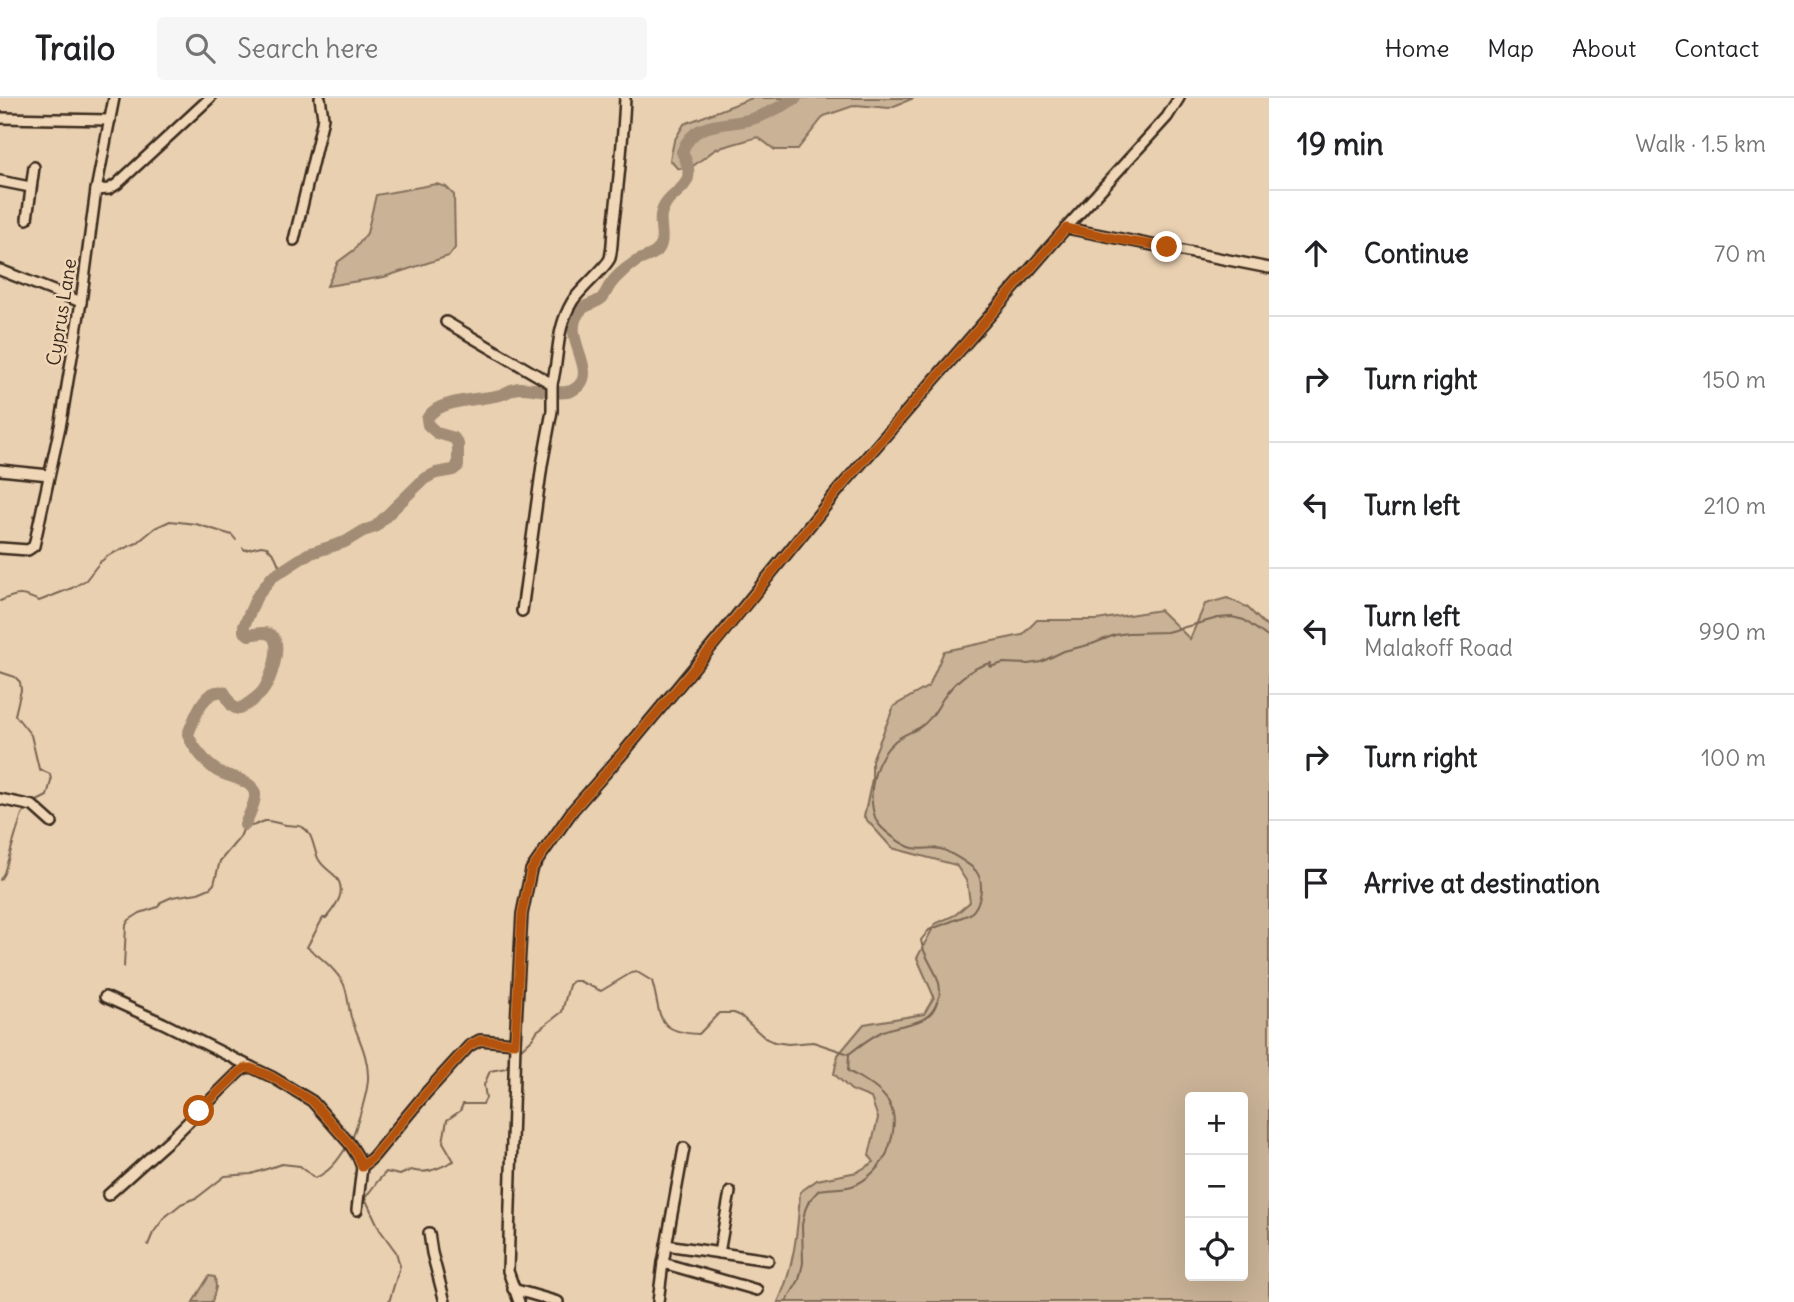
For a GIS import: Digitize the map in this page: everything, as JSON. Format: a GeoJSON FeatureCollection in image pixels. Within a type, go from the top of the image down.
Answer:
{"type":"FeatureCollection","features":[{"type":"Feature","properties":{"kind":"street","name":"Cyprus Lane"},"geometry":{"type":"LineString","coordinates":[[0,548],[28,550],[34,546],[61,422],[96,190],[114,98]]}},
{"type":"Feature","properties":{"kind":"street"},"geometry":{"type":"LineString","coordinates":[[96,190],[109,189],[117,184],[210,98]]}},
{"type":"Feature","properties":{"kind":"street"},"geometry":{"type":"LineString","coordinates":[[294,240],[322,123],[320,98]]}},
{"type":"Feature","properties":{"kind":"street"},"geometry":{"type":"LineString","coordinates":[[522,611],[545,442],[552,411],[552,384],[558,353],[558,335],[573,300],[610,260],[619,190],[625,98]]}},
{"type":"Feature","properties":{"kind":"street"},"geometry":{"type":"LineString","coordinates":[[519,1302],[508,1272],[522,914],[531,870],[573,810],[716,642],[840,488],[1066,228],[1167,117],[1179,98]]}},
{"type":"Feature","properties":{"kind":"street"},"geometry":{"type":"LineString","coordinates":[[0,118],[110,120]]}},
{"type":"Feature","properties":{"kind":"street"},"geometry":{"type":"LineString","coordinates":[[27,219],[34,167]]}},
{"type":"Feature","properties":{"kind":"street"},"geometry":{"type":"LineString","coordinates":[[0,181],[30,187]]}},
{"type":"Feature","properties":{"kind":"street"},"geometry":{"type":"LineString","coordinates":[[1066,228],[1269,268]]}},
{"type":"Feature","properties":{"kind":"street"},"geometry":{"type":"LineString","coordinates":[[0,270],[81,302]]}},
{"type":"Feature","properties":{"kind":"street"},"geometry":{"type":"LineString","coordinates":[[446,322],[552,384]]}},
{"type":"Feature","properties":{"kind":"street"},"geometry":{"type":"LineString","coordinates":[[0,470],[49,475]]}},
{"type":"Feature","properties":{"kind":"street"},"geometry":{"type":"LineString","coordinates":[[0,799],[29,805],[52,823]]}},
{"type":"Feature","properties":{"kind":"street"},"geometry":{"type":"LineString","coordinates":[[105,997],[272,1077],[312,1101],[358,1157],[362,1167],[358,1210]]}},
{"type":"Feature","properties":{"kind":"street"},"geometry":{"type":"LineString","coordinates":[[362,1167],[469,1046],[480,1040],[515,1046]]}},
{"type":"Feature","properties":{"kind":"street"},"geometry":{"type":"LineString","coordinates":[[108,1195],[176,1135],[239,1072],[251,1068]]}},
{"type":"Feature","properties":{"kind":"street"},"geometry":{"type":"LineString","coordinates":[[658,1302],[684,1148]]}},
{"type":"Feature","properties":{"kind":"street"},"geometry":{"type":"LineString","coordinates":[[719,1253],[730,1192]]}},
{"type":"Feature","properties":{"kind":"street"},"geometry":{"type":"LineString","coordinates":[[429,1233],[445,1302]]}},
{"type":"Feature","properties":{"kind":"street"},"geometry":{"type":"LineString","coordinates":[[666,1245],[768,1260]]}},
{"type":"Feature","properties":{"kind":"street"},"geometry":{"type":"LineString","coordinates":[[663,1263],[757,1290]]}},
{"type":"Feature","properties":{"kind":"street"},"geometry":{"type":"LineString","coordinates":[[513,1289],[558,1302]]}},
{"type":"Feature","properties":{"kind":"shaded area"},"geometry":{"type":"Polygon","coordinates":[[[752,98],[914,98],[889,108],[856,105],[824,116],[797,150],[775,150],[758,137],[716,149],[689,169],[677,168],[670,160],[674,141],[684,124],[752,98]]]}},
{"type":"Feature","properties":{"kind":"shaded area"},"geometry":{"type":"Polygon","coordinates":[[[436,184],[446,187],[454,195],[455,248],[449,256],[384,277],[327,286],[338,262],[354,250],[367,233],[376,195],[436,184]]]}},
{"type":"Feature","properties":{"kind":"shaded area"},"geometry":{"type":"Polygon","coordinates":[[[1227,598],[1247,607],[1269,629],[1269,1302],[778,1302],[788,1276],[794,1248],[800,1192],[817,1180],[857,1172],[874,1162],[869,1155],[878,1118],[871,1098],[851,1090],[834,1074],[838,1055],[864,1024],[924,1014],[934,997],[917,958],[935,924],[955,915],[970,902],[967,882],[956,865],[892,848],[864,817],[872,779],[872,760],[894,706],[929,686],[944,651],[1022,635],[1037,620],[1097,620],[1160,610],[1190,639],[1205,604],[1227,598]]]}},
{"type":"Feature","properties":{"kind":"shaded area"},"geometry":{"type":"Polygon","coordinates":[[[209,1276],[215,1277],[216,1287],[212,1302],[193,1302],[209,1276]]]}},
{"type":"Feature","properties":{"kind":"waterway"},"geometry":{"type":"LineString","coordinates":[[245,825],[254,801],[253,789],[245,782],[215,769],[196,749],[188,734],[197,713],[210,695],[224,692],[232,705],[240,709],[257,697],[265,687],[276,654],[275,640],[266,633],[249,635],[244,631],[244,626],[256,598],[271,578],[308,554],[345,542],[375,527],[424,479],[458,466],[458,444],[454,438],[437,433],[428,425],[427,419],[432,412],[449,404],[500,395],[517,388],[568,392],[581,383],[584,374],[574,329],[576,318],[583,308],[602,298],[621,273],[636,261],[655,253],[660,247],[661,215],[664,206],[682,188],[688,175],[682,152],[687,141],[702,129],[752,119],[796,98]]}},
{"type":"Feature","properties":{"kind":"waterway"},"geometry":{"type":"LineString","coordinates":[[0,601],[20,595],[39,601],[72,588],[86,580],[100,562],[111,554],[137,543],[155,528],[170,521],[196,524],[232,535],[236,540]]}},
{"type":"Feature","properties":{"kind":"waterway"},"geometry":{"type":"LineString","coordinates":[[243,548],[267,547],[275,556],[281,570]]}},
{"type":"Feature","properties":{"kind":"waterway"},"geometry":{"type":"LineString","coordinates":[[786,1302],[799,1280],[803,1263],[802,1225],[809,1201],[819,1190],[852,1186],[868,1177],[884,1158],[892,1137],[893,1112],[889,1103],[873,1086],[848,1071],[849,1054],[881,1032],[918,1021],[931,1013],[940,991],[921,940],[929,930],[970,914],[977,905],[980,894],[979,876],[964,862],[940,849],[909,847],[878,824],[873,810],[872,788],[877,767],[888,748],[899,738],[926,723],[957,682],[984,665],[991,663],[990,667],[1003,663],[1041,662],[1064,651],[1115,635],[1167,632],[1218,618],[1244,620],[1269,638]]}},
{"type":"Feature","properties":{"kind":"waterway"},"geometry":{"type":"LineString","coordinates":[[0,672],[15,677],[20,682],[21,690],[15,715],[31,735],[39,769],[50,774],[47,796],[33,803]]}},
{"type":"Feature","properties":{"kind":"waterway"},"geometry":{"type":"LineString","coordinates":[[0,880],[26,809]]}},
{"type":"Feature","properties":{"kind":"waterway"},"geometry":{"type":"LineString","coordinates":[[124,967],[126,925],[129,920],[158,907],[161,902],[172,897],[210,888],[214,884],[220,861],[240,837],[245,825],[253,826],[267,821],[300,826],[306,830],[319,860],[334,875],[341,892],[337,903],[326,918],[323,918],[307,947],[321,958],[344,984],[351,1017],[367,1063],[366,1094],[350,1141]]}},
{"type":"Feature","properties":{"kind":"waterway"},"geometry":{"type":"LineString","coordinates":[[518,1052],[537,1031],[562,1012],[569,985],[573,981],[601,991],[637,972],[652,981],[662,1019],[674,1030],[699,1034],[719,1013],[734,1013],[774,1042],[813,1042],[849,1054]]}},
{"type":"Feature","properties":{"kind":"waterway"},"geometry":{"type":"LineString","coordinates":[[389,1302],[400,1266],[396,1252],[380,1230],[365,1198],[386,1172],[400,1175],[411,1170],[428,1171],[454,1161],[443,1142],[447,1120],[460,1111],[463,1104],[483,1104],[486,1098],[484,1085],[490,1071],[506,1068],[510,1061]]}},
{"type":"Feature","properties":{"kind":"waterway"},"geometry":{"type":"LineString","coordinates":[[148,1245],[165,1217],[181,1204],[198,1197],[225,1176],[251,1174],[282,1164],[300,1166],[315,1178],[330,1169],[347,1146]]}},
{"type":"Feature","properties":{"kind":"route"},"geometry":{"type":"LineString","coordinates":[[199,1111],[239,1072],[251,1068],[312,1101],[350,1144],[362,1167],[469,1046],[480,1040],[515,1043],[522,914],[531,870],[573,810],[716,642],[840,488],[1066,228],[1167,247]]}}]}
